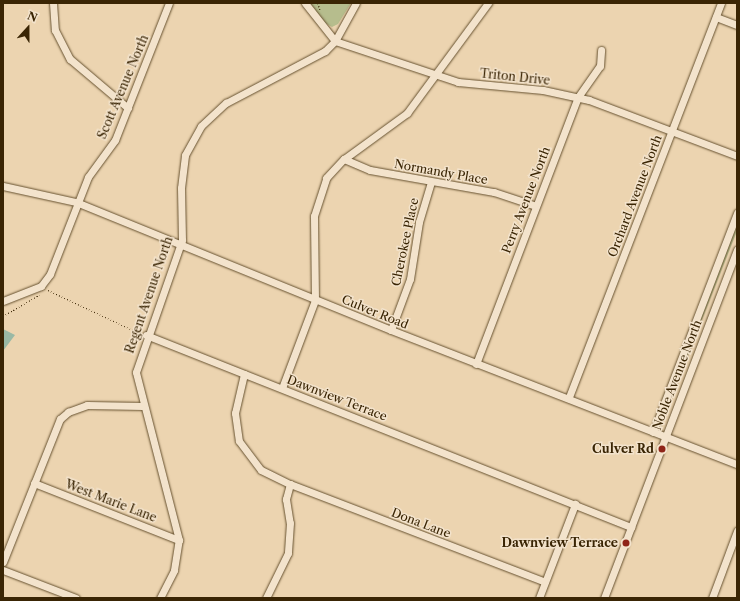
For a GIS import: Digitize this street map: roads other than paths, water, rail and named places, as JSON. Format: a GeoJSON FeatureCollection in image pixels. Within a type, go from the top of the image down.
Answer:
{"type":"FeatureCollection","features":[{"type":"Feature","properties":{"kind":"street"},"geometry":{"type":"LineString","coordinates":[[53,3],[55,30],[70,59],[128,108]]}},
{"type":"Feature","properties":{"kind":"street","name":"Scott Avenue North"},"geometry":{"type":"LineString","coordinates":[[3,301],[41,286],[50,274],[88,177],[115,140],[169,3]]}},
{"type":"Feature","properties":{"kind":"street"},"geometry":{"type":"LineString","coordinates":[[305,3],[335,41]]}},
{"type":"Feature","properties":{"kind":"street","name":"Regent Avenue North"},"geometry":{"type":"LineString","coordinates":[[160,598],[174,570],[179,540],[143,406],[136,372],[143,334],[180,246],[182,171],[185,155],[201,126],[226,103],[312,61],[335,41],[356,3]]}},
{"type":"Feature","properties":{"kind":"street"},"geometry":{"type":"LineString","coordinates":[[282,388],[315,300],[315,205],[326,178],[344,159],[402,118],[436,76],[488,3]]}},
{"type":"Feature","properties":{"kind":"street","name":"Orchard Avenue North"},"geometry":{"type":"LineString","coordinates":[[570,397],[721,3]]}},
{"type":"Feature","properties":{"kind":"street"},"geometry":{"type":"LineString","coordinates":[[716,17],[737,25]]}},
{"type":"Feature","properties":{"kind":"street","name":"Triton Drive"},"geometry":{"type":"LineString","coordinates":[[335,41],[436,76],[578,97],[673,130],[737,156]]}},
{"type":"Feature","properties":{"kind":"street","name":"Perry Avenue North"},"geometry":{"type":"LineString","coordinates":[[476,364],[578,97],[600,66],[602,50]]}},
{"type":"Feature","properties":{"kind":"street","name":"Normandy Place"},"geometry":{"type":"LineString","coordinates":[[344,159],[370,170],[494,192],[536,206]]}},
{"type":"Feature","properties":{"kind":"street","name":"Cherokee Place"},"geometry":{"type":"LineString","coordinates":[[391,330],[410,279],[419,222],[431,182]]}},
{"type":"Feature","properties":{"kind":"street","name":"Culver Road"},"geometry":{"type":"LineString","coordinates":[[3,186],[78,204],[476,364],[570,397],[653,432],[737,464]]}},
{"type":"Feature","properties":{"kind":"street"},"geometry":{"type":"LineString","coordinates":[[653,432],[737,214]]}},
{"type":"Feature","properties":{"kind":"street","name":"Noble Avenue North"},"geometry":{"type":"LineString","coordinates":[[604,598],[737,250]]}},
{"type":"Feature","properties":{"kind":"street","name":"Dawnview Terrace"},"geometry":{"type":"LineString","coordinates":[[143,334],[631,527]]}},
{"type":"Feature","properties":{"kind":"street","name":"Dona Lane"},"geometry":{"type":"LineString","coordinates":[[244,374],[234,412],[240,442],[261,470],[290,484],[545,582]]}},
{"type":"Feature","properties":{"kind":"street"},"geometry":{"type":"LineString","coordinates":[[3,562],[55,429],[68,412],[87,405],[143,406]]}},
{"type":"Feature","properties":{"kind":"street","name":"West Marie Lane"},"geometry":{"type":"LineString","coordinates":[[34,483],[179,540]]}},
{"type":"Feature","properties":{"kind":"street"},"geometry":{"type":"LineString","coordinates":[[266,598],[288,553],[290,522],[286,499],[290,484]]}},
{"type":"Feature","properties":{"kind":"street"},"geometry":{"type":"LineString","coordinates":[[539,598],[575,504]]}},
{"type":"Feature","properties":{"kind":"street"},"geometry":{"type":"LineString","coordinates":[[712,598],[737,531]]}},
{"type":"Feature","properties":{"kind":"street"},"geometry":{"type":"LineString","coordinates":[[3,570],[76,598]]}},
{"type":"Feature","properties":{"kind":"place","name":"Culver Rd"},"geometry":{"type":"Point","coordinates":[662,449]}},
{"type":"Feature","properties":{"kind":"place","name":"Dawnview Terrace"},"geometry":{"type":"Point","coordinates":[626,543]}}]}
